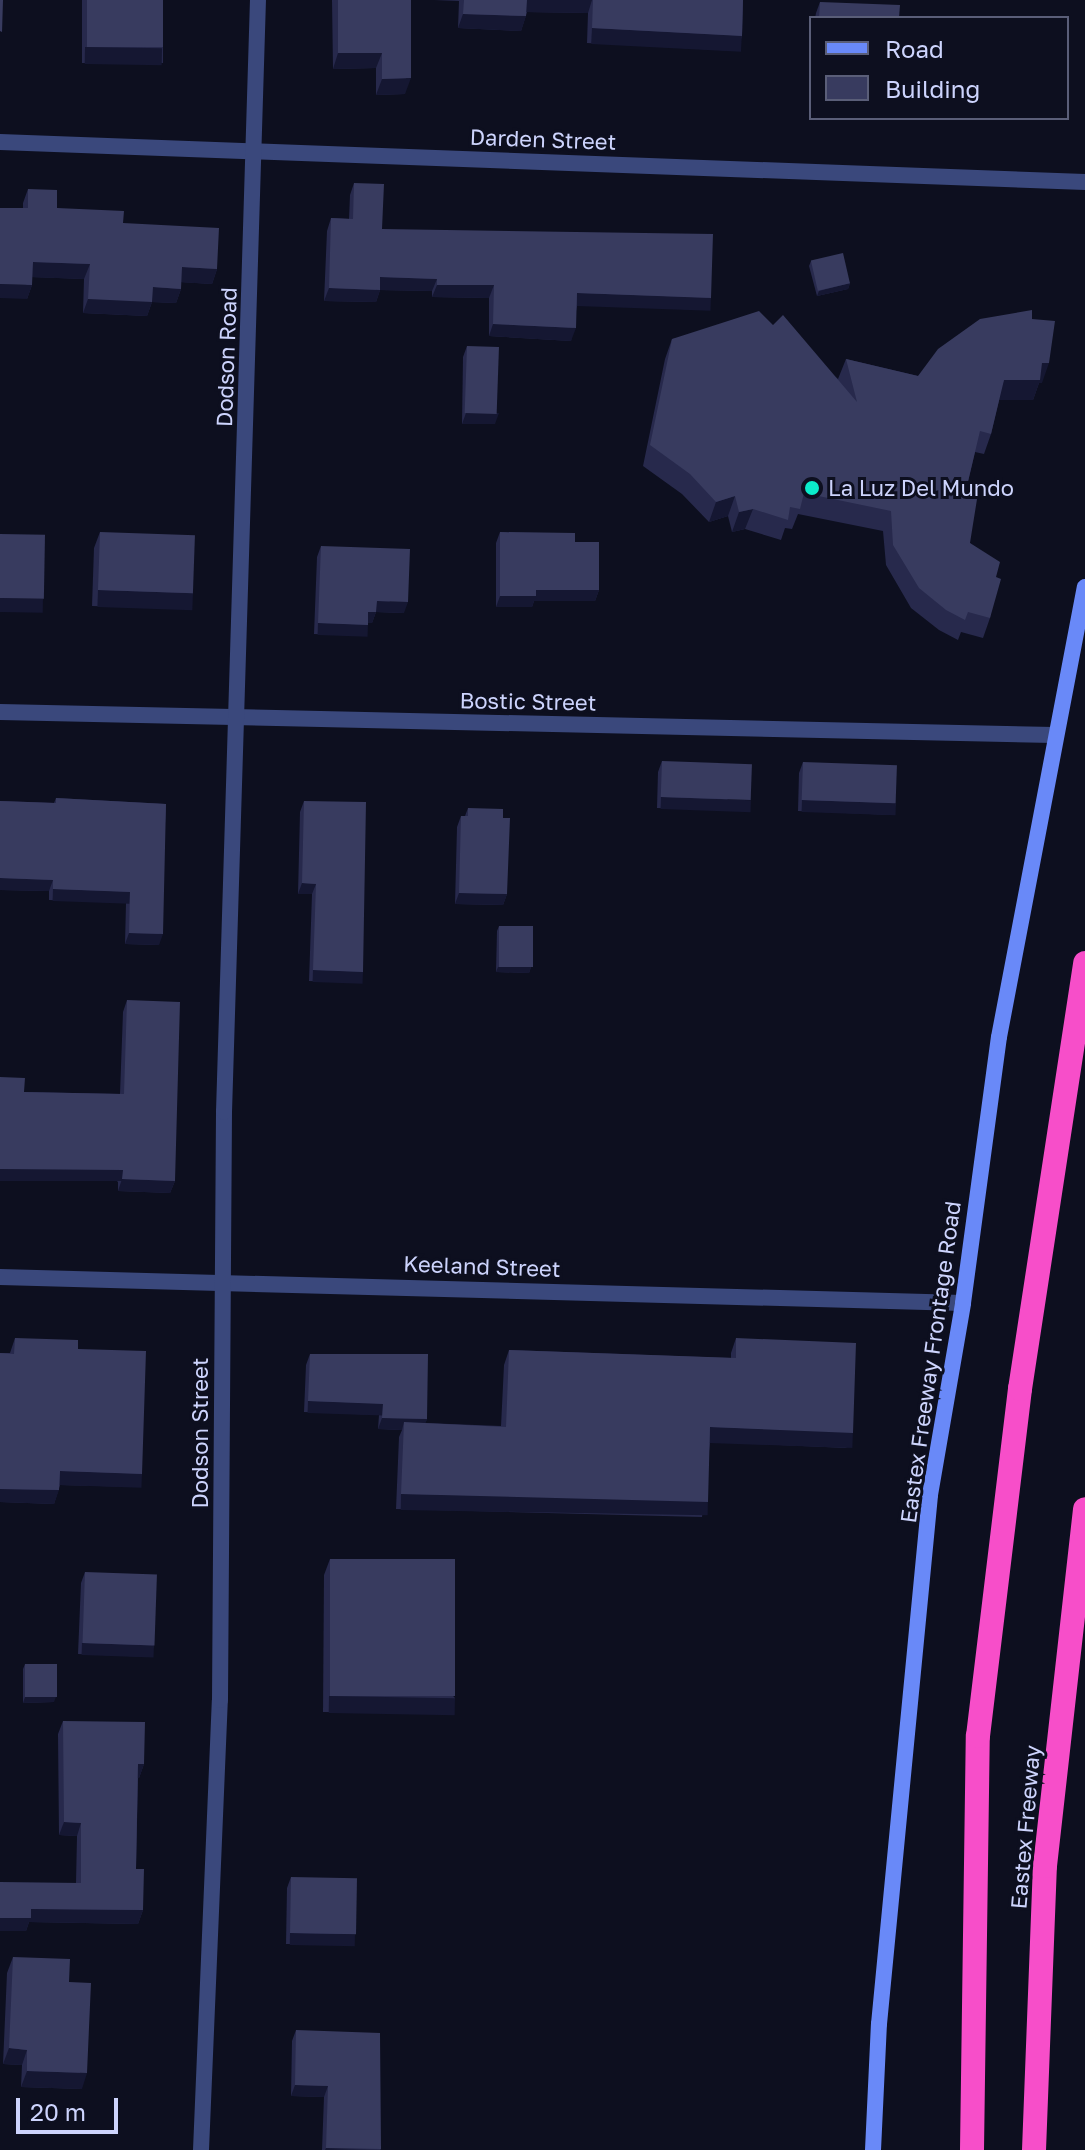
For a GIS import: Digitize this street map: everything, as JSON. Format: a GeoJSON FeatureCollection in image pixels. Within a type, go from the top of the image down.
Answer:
{"type":"FeatureCollection","features":[{"type":"Feature","properties":{"kind":"highway"},"geometry":{"type":"LineString","coordinates":[[972,2150],[978,1736],[1020,1389],[1085,963]]}},
{"type":"Feature","properties":{"kind":"highway","name":"Eastex Freeway"},"geometry":{"type":"LineString","coordinates":[[1034,2150],[1045,1866],[1085,1509]]}},
{"type":"Feature","properties":{"kind":"main road","name":"Eastex Freeway Frontage Road"},"geometry":{"type":"LineString","coordinates":[[873,2150],[879,2024],[930,1495],[963,1303],[999,1037],[1054,735],[1085,587]]}},
{"type":"Feature","properties":{"kind":"street","name":"Dodson Road"},"geometry":{"type":"LineString","coordinates":[[237,716],[258,0]]}},
{"type":"Feature","properties":{"kind":"street","name":"Darden Street"},"geometry":{"type":"LineString","coordinates":[[0,142],[1085,182]]}},
{"type":"Feature","properties":{"kind":"street","name":"Bostic Street"},"geometry":{"type":"LineString","coordinates":[[0,712],[1054,735]]}},
{"type":"Feature","properties":{"kind":"street","name":"Dodson Street"},"geometry":{"type":"LineString","coordinates":[[201,2150],[220,1700],[224,1112],[237,716]]}},
{"type":"Feature","properties":{"kind":"street","name":"Keeland Street"},"geometry":{"type":"LineString","coordinates":[[0,1277],[963,1303]]}},
{"type":"Feature","properties":{"kind":"building"},"geometry":{"type":"Polygon","coordinates":[[[0,0],[3,0],[2,32],[0,31],[0,0]]]}},
{"type":"Feature","properties":{"kind":"building"},"geometry":{"type":"Polygon","coordinates":[[[87,0],[163,0],[163,47],[87,47],[87,0]]]}},
{"type":"Feature","properties":{"kind":"building"},"geometry":{"type":"Polygon","coordinates":[[[338,0],[411,0],[411,78],[382,79],[382,53],[338,53],[338,0]]]}},
{"type":"Feature","properties":{"kind":"building"},"geometry":{"type":"Polygon","coordinates":[[[464,0],[527,0],[526,16],[463,14],[464,0]]]}},
{"type":"Feature","properties":{"kind":"building"},"geometry":{"type":"Polygon","coordinates":[[[593,0],[743,0],[742,36],[592,28],[593,0]]]}},
{"type":"Feature","properties":{"kind":"building"},"geometry":{"type":"Polygon","coordinates":[[[820,2],[900,5],[899,16],[819,16],[820,2]]]}},
{"type":"Feature","properties":{"kind":"building"},"geometry":{"type":"Polygon","coordinates":[[[354,183],[384,184],[382,229],[713,234],[711,298],[577,293],[576,328],[493,324],[494,285],[437,285],[437,279],[380,277],[380,290],[329,288],[331,218],[353,219],[354,183]]]}},
{"type":"Feature","properties":{"kind":"building"},"geometry":{"type":"Polygon","coordinates":[[[28,189],[57,190],[57,208],[124,211],[123,223],[219,228],[217,269],[182,267],[181,289],[153,287],[152,302],[88,299],[90,264],[33,262],[32,285],[0,284],[0,208],[28,208],[28,189]]]}},
{"type":"Feature","properties":{"kind":"building"},"geometry":{"type":"Polygon","coordinates":[[[843,253],[850,283],[818,291],[811,260],[843,253]]]}},
{"type":"Feature","properties":{"kind":"building","name":"La Luz Del Mundo"},"geometry":{"type":"Polygon","coordinates":[[[1032,310],[1032,319],[1055,321],[1049,363],[1042,363],[1040,380],[1004,380],[991,434],[980,431],[966,490],[978,493],[970,543],[1000,562],[996,577],[1001,579],[990,618],[968,612],[965,620],[946,610],[919,588],[893,545],[891,511],[804,493],[800,509],[790,507],[788,520],[753,509],[739,512],[735,496],[716,502],[690,474],[650,445],[672,339],[759,311],[773,325],[783,315],[857,402],[846,359],[918,376],[938,349],[980,319],[1032,310]]]}},
{"type":"Feature","properties":{"kind":"building"},"geometry":{"type":"Polygon","coordinates":[[[467,346],[499,347],[497,414],[465,413],[467,346]]]}},
{"type":"Feature","properties":{"kind":"building"},"geometry":{"type":"Polygon","coordinates":[[[100,532],[195,535],[193,593],[98,590],[100,532]]]}},
{"type":"Feature","properties":{"kind":"building"},"geometry":{"type":"Polygon","coordinates":[[[500,532],[575,533],[575,542],[599,542],[599,590],[536,590],[536,596],[500,596],[500,532]]]}},
{"type":"Feature","properties":{"kind":"building"},"geometry":{"type":"Polygon","coordinates":[[[0,534],[45,535],[44,599],[0,598],[0,534]]]}},
{"type":"Feature","properties":{"kind":"building"},"geometry":{"type":"Polygon","coordinates":[[[321,546],[410,549],[408,602],[377,601],[376,612],[368,612],[368,625],[318,623],[321,546]]]}},
{"type":"Feature","properties":{"kind":"building"},"geometry":{"type":"Polygon","coordinates":[[[662,761],[752,764],[751,800],[661,797],[662,761]]]}},
{"type":"Feature","properties":{"kind":"building"},"geometry":{"type":"Polygon","coordinates":[[[803,762],[897,765],[896,803],[802,800],[803,762]]]}},
{"type":"Feature","properties":{"kind":"building"},"geometry":{"type":"Polygon","coordinates":[[[56,798],[166,804],[163,934],[129,933],[130,892],[53,889],[53,880],[0,878],[0,801],[56,803],[56,798]]]}},
{"type":"Feature","properties":{"kind":"building"},"geometry":{"type":"Polygon","coordinates":[[[304,801],[366,802],[363,972],[313,970],[316,884],[302,883],[304,801]]]}},
{"type":"Feature","properties":{"kind":"building"},"geometry":{"type":"Polygon","coordinates":[[[468,808],[503,809],[503,818],[510,818],[507,894],[459,893],[461,816],[468,816],[468,808]]]}},
{"type":"Feature","properties":{"kind":"building"},"geometry":{"type":"Polygon","coordinates":[[[499,926],[533,926],[533,967],[499,967],[499,926]]]}},
{"type":"Feature","properties":{"kind":"building"},"geometry":{"type":"Polygon","coordinates":[[[127,1000],[180,1002],[175,1181],[122,1179],[123,1170],[0,1169],[0,1077],[25,1078],[24,1092],[124,1094],[127,1000]]]}},
{"type":"Feature","properties":{"kind":"building"},"geometry":{"type":"Polygon","coordinates":[[[15,1338],[78,1340],[78,1349],[146,1351],[142,1474],[60,1471],[59,1490],[0,1489],[0,1353],[14,1354],[15,1338]]]}},
{"type":"Feature","properties":{"kind":"building"},"geometry":{"type":"Polygon","coordinates":[[[736,1338],[856,1343],[853,1433],[710,1427],[708,1502],[401,1494],[404,1422],[506,1427],[509,1350],[736,1358],[736,1338]]]}},
{"type":"Feature","properties":{"kind":"building"},"geometry":{"type":"Polygon","coordinates":[[[310,1354],[428,1354],[427,1419],[382,1418],[383,1404],[308,1401],[310,1354]]]}},
{"type":"Feature","properties":{"kind":"building"},"geometry":{"type":"Polygon","coordinates":[[[330,1559],[455,1559],[455,1696],[330,1696],[330,1559]]]}},
{"type":"Feature","properties":{"kind":"building"},"geometry":{"type":"Polygon","coordinates":[[[85,1572],[157,1575],[154,1645],[83,1643],[85,1572]]]}},
{"type":"Feature","properties":{"kind":"building"},"geometry":{"type":"Polygon","coordinates":[[[25,1664],[57,1664],[57,1697],[25,1697],[25,1664]]]}},
{"type":"Feature","properties":{"kind":"building"},"geometry":{"type":"Polygon","coordinates":[[[63,1721],[145,1722],[144,1764],[138,1764],[136,1869],[144,1869],[143,1910],[31,1909],[31,1918],[0,1918],[0,1882],[81,1883],[81,1823],[64,1822],[63,1721]]]}},
{"type":"Feature","properties":{"kind":"building"},"geometry":{"type":"Polygon","coordinates":[[[291,1877],[357,1878],[356,1934],[290,1933],[291,1877]]]}},
{"type":"Feature","properties":{"kind":"building"},"geometry":{"type":"Polygon","coordinates":[[[13,1957],[70,1959],[69,1982],[91,1983],[87,2073],[27,2071],[27,2050],[9,2048],[13,1957]]]}},
{"type":"Feature","properties":{"kind":"building"},"geometry":{"type":"Polygon","coordinates":[[[296,2030],[380,2033],[381,2149],[326,2148],[328,2086],[295,2085],[296,2030]]]}},
{"type":"Feature","properties":{"kind":"place","name":"La Luz Del Mundo"},"geometry":{"type":"Point","coordinates":[812,488]}}]}
